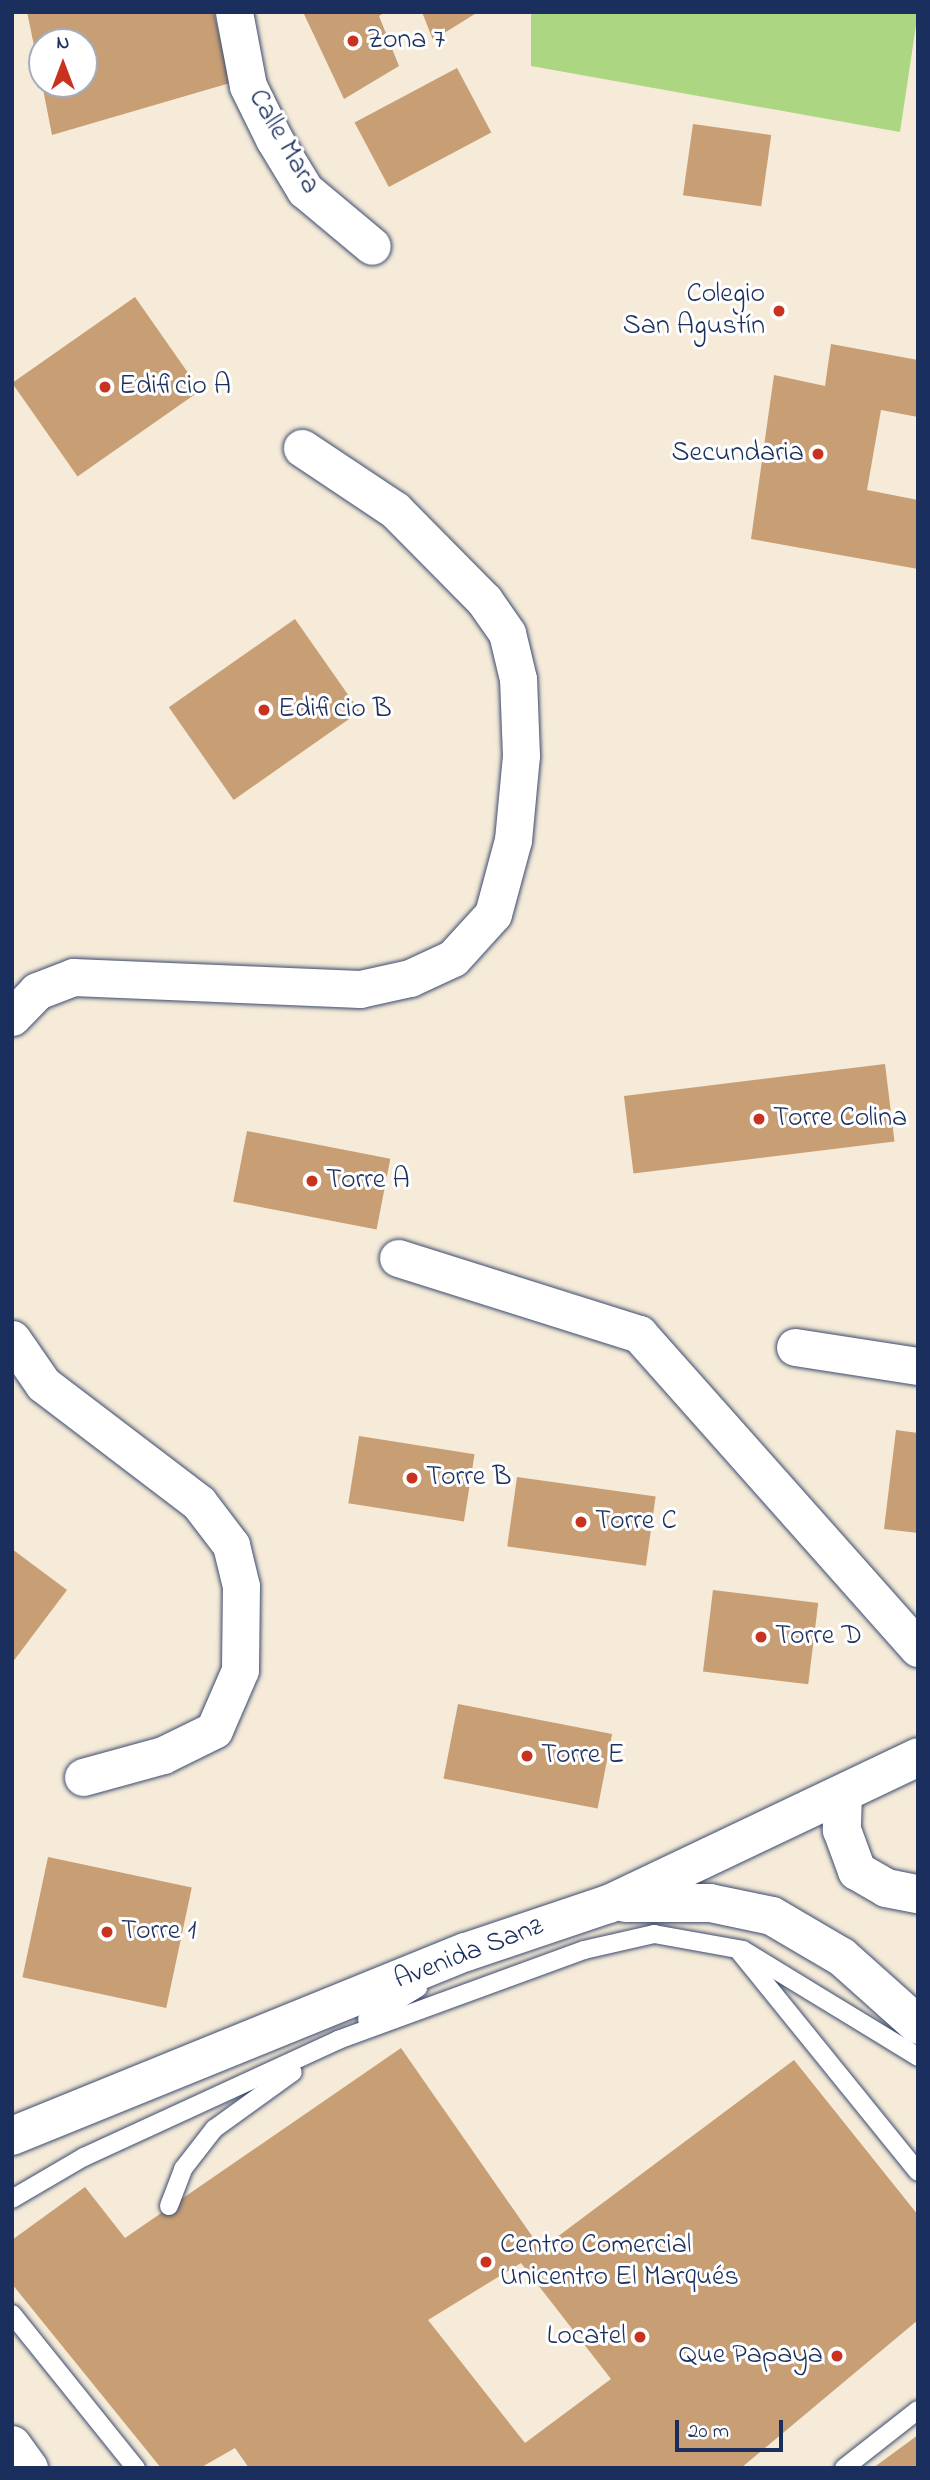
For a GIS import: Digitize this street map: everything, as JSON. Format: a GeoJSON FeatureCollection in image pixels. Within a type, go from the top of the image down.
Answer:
{"type":"FeatureCollection","features":[{"type":"Feature","properties":{"kind":"street","name":"Calle Mara"},"geometry":{"type":"LineString","coordinates":[[234,12],[248,86],[274,139],[305,190],[372,246]]}},
{"type":"Feature","properties":{"kind":"street"},"geometry":{"type":"LineString","coordinates":[[12,1017],[37,991],[73,977],[360,989],[410,978],[453,958],[493,914],[513,839],[521,756],[518,679],[507,633],[484,600],[395,510],[302,449]]}},
{"type":"Feature","properties":{"kind":"street"},"geometry":{"type":"LineString","coordinates":[[398,1258],[639,1334],[918,1648]]}},
{"type":"Feature","properties":{"kind":"street"},"geometry":{"type":"LineString","coordinates":[[12,1339],[43,1384],[199,1503],[231,1545],[241,1586],[240,1670],[214,1730],[163,1755],[83,1777]]}},
{"type":"Feature","properties":{"kind":"street"},"geometry":{"type":"LineString","coordinates":[[795,1347],[918,1366]]}},
{"type":"Feature","properties":{"kind":"street","name":"Avenida Sanz"},"geometry":{"type":"LineString","coordinates":[[12,2136],[466,1952],[609,1904],[918,1757]]}},
{"type":"Feature","properties":{"kind":"street"},"geometry":{"type":"LineString","coordinates":[[843,1794],[842,1830],[857,1871],[886,1888],[918,1894]]}},
{"type":"Feature","properties":{"kind":"street"},"geometry":{"type":"LineString","coordinates":[[609,1904],[710,1903],[772,1916],[842,1957],[918,2025]]}},
{"type":"Feature","properties":{"kind":"street"},"geometry":{"type":"LineString","coordinates":[[12,2445],[29,2468]]}},
{"type":"Feature","properties":{"kind":"lane"},"geometry":{"type":"LineString","coordinates":[[12,2199],[84,2157],[338,2040],[584,1950],[654,1934],[737,1949],[918,2057]]}},
{"type":"Feature","properties":{"kind":"lane"},"geometry":{"type":"LineString","coordinates":[[737,1949],[918,2172]]}},
{"type":"Feature","properties":{"kind":"lane"},"geometry":{"type":"LineString","coordinates":[[169,2206],[183,2169],[214,2129],[466,1952]]}},
{"type":"Feature","properties":{"kind":"lane"},"geometry":{"type":"LineString","coordinates":[[12,2314],[136,2468]]}},
{"type":"Feature","properties":{"kind":"lane"},"geometry":{"type":"LineString","coordinates":[[844,2468],[918,2410]]}},
{"type":"Feature","properties":{"kind":"green space"},"geometry":{"type":"Polygon","coordinates":[[[531,12],[918,12],[900,132],[531,66],[531,12]]]}},
{"type":"Feature","properties":{"kind":"building"},"geometry":{"type":"Polygon","coordinates":[[[27,12],[214,12],[230,83],[52,135],[45,98],[98,98],[98,28],[30,28],[27,12]]]}},
{"type":"Feature","properties":{"kind":"building","name":"Zona 7"},"geometry":{"type":"Polygon","coordinates":[[[303,12],[385,12],[379,16],[399,66],[344,99],[303,12]]]}},
{"type":"Feature","properties":{"kind":"building","name":"Zona 7"},"geometry":{"type":"Polygon","coordinates":[[[422,12],[478,12],[433,40],[422,12]]]}},
{"type":"Feature","properties":{"kind":"building"},"geometry":{"type":"Polygon","coordinates":[[[457,68],[491,132],[389,187],[355,122],[457,68]]]}},
{"type":"Feature","properties":{"kind":"building"},"geometry":{"type":"Polygon","coordinates":[[[693,124],[771,135],[761,206],[683,195],[693,124]]]}},
{"type":"Feature","properties":{"kind":"building","name":"Edificio A"},"geometry":{"type":"Polygon","coordinates":[[[135,297],[200,390],[78,476],[12,383],[135,297]]]}},
{"type":"Feature","properties":{"kind":"building","name":"Secundaria"},"geometry":{"type":"Polygon","coordinates":[[[831,344],[918,360],[918,417],[881,410],[867,490],[918,500],[918,569],[751,539],[774,375],[825,386],[831,344]]]}},
{"type":"Feature","properties":{"kind":"building","name":"Edificio B"},"geometry":{"type":"Polygon","coordinates":[[[295,619],[360,712],[234,800],[169,707],[295,619]]]}},
{"type":"Feature","properties":{"kind":"building","name":"Torre Colina"},"geometry":{"type":"Polygon","coordinates":[[[885,1064],[895,1141],[633,1173],[624,1096],[885,1064]]]}},
{"type":"Feature","properties":{"kind":"building","name":"Torre A"},"geometry":{"type":"Polygon","coordinates":[[[247,1131],[390,1159],[377,1230],[233,1202],[247,1131]]]}},
{"type":"Feature","properties":{"kind":"building"},"geometry":{"type":"Polygon","coordinates":[[[896,1430],[918,1433],[918,1533],[884,1529],[896,1430]]]}},
{"type":"Feature","properties":{"kind":"building","name":"Torre B"},"geometry":{"type":"Polygon","coordinates":[[[359,1436],[475,1454],[464,1521],[348,1503],[359,1436]]]}},
{"type":"Feature","properties":{"kind":"building","name":"Torre C"},"geometry":{"type":"Polygon","coordinates":[[[517,1477],[656,1496],[646,1566],[507,1546],[517,1477]]]}},
{"type":"Feature","properties":{"kind":"building"},"geometry":{"type":"Polygon","coordinates":[[[12,1549],[67,1590],[12,1663],[12,1549]]]}},
{"type":"Feature","properties":{"kind":"building","name":"Torre D"},"geometry":{"type":"Polygon","coordinates":[[[713,1590],[818,1603],[808,1684],[703,1671],[713,1590]]]}},
{"type":"Feature","properties":{"kind":"building","name":"Torre E"},"geometry":{"type":"Polygon","coordinates":[[[458,1704],[612,1734],[598,1809],[443,1779],[458,1704]]]}},
{"type":"Feature","properties":{"kind":"building","name":"Torre 1"},"geometry":{"type":"Polygon","coordinates":[[[48,1857],[192,1888],[166,2008],[22,1977],[48,1857]]]}},
{"type":"Feature","properties":{"kind":"building"},"geometry":{"type":"Polygon","coordinates":[[[401,2048],[541,2249],[794,2060],[918,2215],[918,2320],[741,2468],[249,2468],[235,2448],[200,2468],[161,2468],[12,2284],[12,2240],[85,2187],[125,2238],[401,2048]],[[521,2263],[428,2320],[525,2443],[611,2379],[521,2263]]]}},
{"type":"Feature","properties":{"kind":"building"},"geometry":{"type":"Polygon","coordinates":[[[918,2435],[918,2468],[873,2468],[918,2435]]]}},
{"type":"Feature","properties":{"kind":"place","name":"Zona 7"},"geometry":{"type":"Point","coordinates":[353,41]}},
{"type":"Feature","properties":{"kind":"place","name":"Colegio San Agustín"},"geometry":{"type":"Point","coordinates":[779,311]}},
{"type":"Feature","properties":{"kind":"place","name":"Edificio A"},"geometry":{"type":"Point","coordinates":[105,387]}},
{"type":"Feature","properties":{"kind":"place","name":"Secundaria"},"geometry":{"type":"Point","coordinates":[818,454]}},
{"type":"Feature","properties":{"kind":"place","name":"Edificio B"},"geometry":{"type":"Point","coordinates":[264,710]}},
{"type":"Feature","properties":{"kind":"place","name":"Torre Colina"},"geometry":{"type":"Point","coordinates":[759,1119]}},
{"type":"Feature","properties":{"kind":"place","name":"Torre A"},"geometry":{"type":"Point","coordinates":[312,1181]}},
{"type":"Feature","properties":{"kind":"place","name":"Torre B"},"geometry":{"type":"Point","coordinates":[412,1478]}},
{"type":"Feature","properties":{"kind":"place","name":"Torre C"},"geometry":{"type":"Point","coordinates":[581,1522]}},
{"type":"Feature","properties":{"kind":"place","name":"Torre D"},"geometry":{"type":"Point","coordinates":[761,1637]}},
{"type":"Feature","properties":{"kind":"place","name":"Torre E"},"geometry":{"type":"Point","coordinates":[527,1756]}},
{"type":"Feature","properties":{"kind":"place","name":"Torre 1"},"geometry":{"type":"Point","coordinates":[107,1932]}},
{"type":"Feature","properties":{"kind":"place","name":"Centro Comercial Unicentro El Marqués"},"geometry":{"type":"Point","coordinates":[486,2262]}},
{"type":"Feature","properties":{"kind":"place","name":"Locatel"},"geometry":{"type":"Point","coordinates":[640,2337]}},
{"type":"Feature","properties":{"kind":"place","name":"Que Papaya"},"geometry":{"type":"Point","coordinates":[837,2356]}}]}
